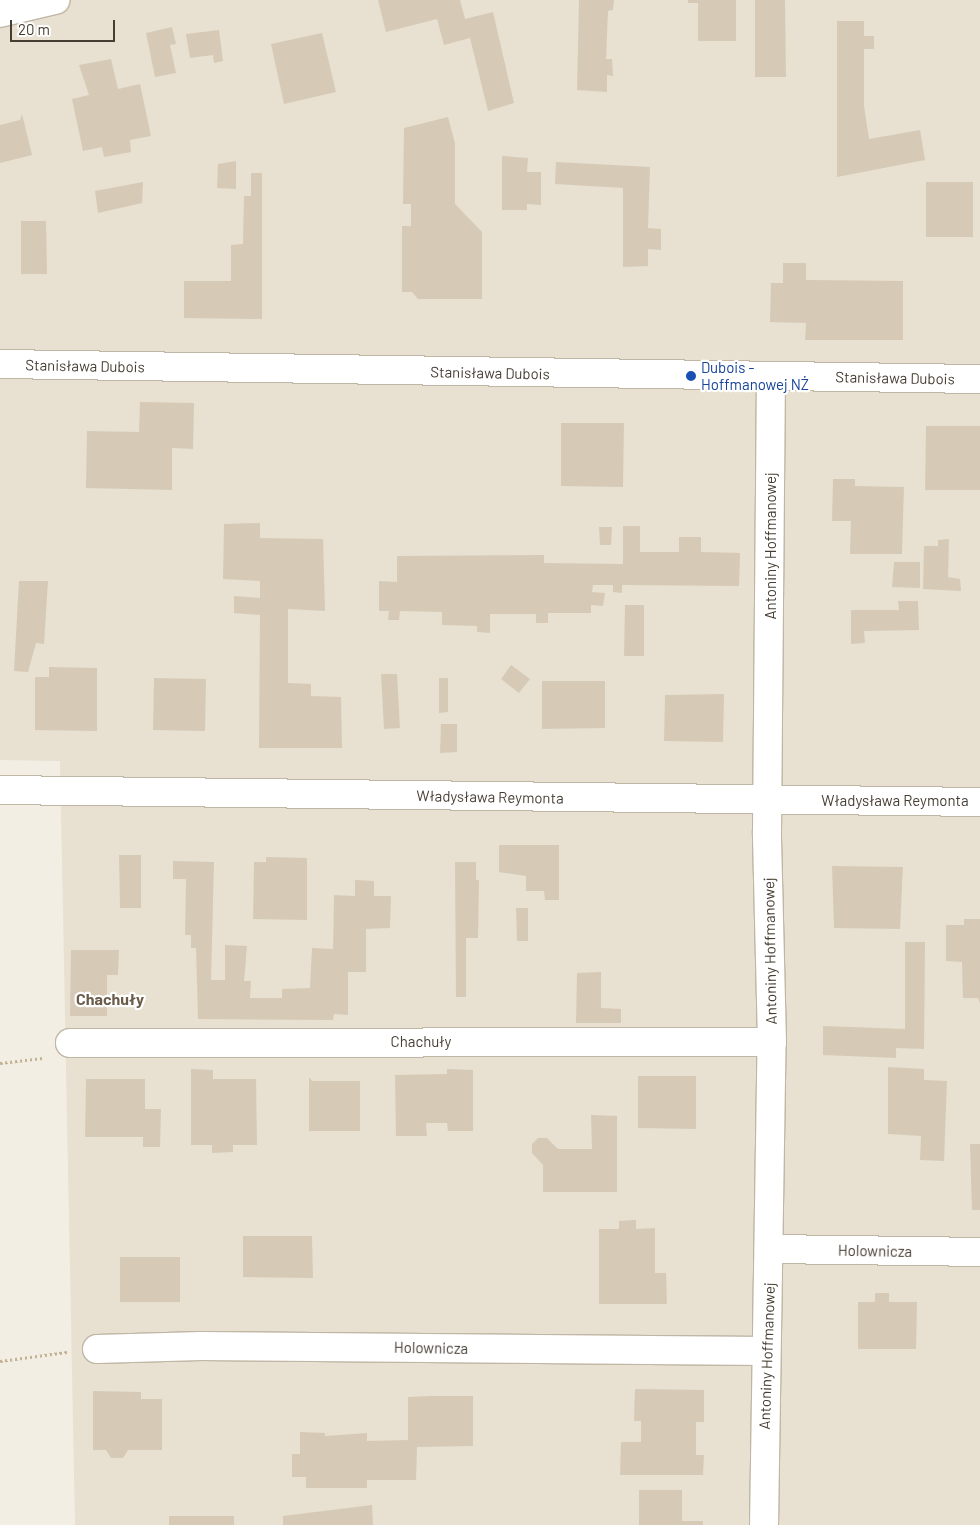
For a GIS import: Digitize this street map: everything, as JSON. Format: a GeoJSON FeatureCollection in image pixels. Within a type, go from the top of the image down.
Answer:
{"type":"FeatureCollection","features":[{"type":"Feature","properties":{"kind":"street"},"geometry":{"type":"LineString","coordinates":[[0,13],[56,0]]}},
{"type":"Feature","properties":{"kind":"street","name":"Stanisława Dubois"},"geometry":{"type":"LineString","coordinates":[[0,364],[980,379]]}},
{"type":"Feature","properties":{"kind":"street","name":"Antoniny Hoffmanowej"},"geometry":{"type":"LineString","coordinates":[[764,1525],[765,1351],[770,1249],[772,1042],[767,831],[770,800],[771,377]]}},
{"type":"Feature","properties":{"kind":"street","name":"Władysława Reymonta"},"geometry":{"type":"LineString","coordinates":[[0,790],[980,802]]}},
{"type":"Feature","properties":{"kind":"street","name":"Chachuły"},"geometry":{"type":"LineString","coordinates":[[70,1043],[772,1042]]}},
{"type":"Feature","properties":{"kind":"street","name":"Holownicza"},"geometry":{"type":"LineString","coordinates":[[770,1249],[980,1252]]}},
{"type":"Feature","properties":{"kind":"street","name":"Holownicza"},"geometry":{"type":"LineString","coordinates":[[98,1349],[201,1346],[765,1351]]}},
{"type":"Feature","properties":{"kind":"path"},"geometry":{"type":"LineString","coordinates":[[0,1063],[29,1062],[49,1056],[70,1043]]}},
{"type":"Feature","properties":{"kind":"path"},"geometry":{"type":"LineString","coordinates":[[0,1361],[98,1349]]}},
{"type":"Feature","properties":{"kind":"shaded area"},"geometry":{"type":"Polygon","coordinates":[[[0,0],[980,0],[980,1525],[75,1525],[60,761],[0,760],[0,0]]]}},
{"type":"Feature","properties":{"kind":"building"},"geometry":{"type":"Polygon","coordinates":[[[378,0],[460,0],[465,19],[493,12],[514,103],[488,111],[470,38],[444,45],[437,19],[386,32],[378,0]]]}},
{"type":"Feature","properties":{"kind":"building"},"geometry":{"type":"Polygon","coordinates":[[[579,0],[614,0],[613,10],[608,11],[606,59],[612,59],[613,76],[607,75],[607,92],[577,90],[579,0]]]}},
{"type":"Feature","properties":{"kind":"building"},"geometry":{"type":"Polygon","coordinates":[[[688,0],[736,0],[736,41],[698,41],[698,3],[688,3],[688,0]]]}},
{"type":"Feature","properties":{"kind":"building"},"geometry":{"type":"Polygon","coordinates":[[[755,0],[785,0],[786,77],[755,77],[755,0]]]}},
{"type":"Feature","properties":{"kind":"building"},"geometry":{"type":"Polygon","coordinates":[[[837,21],[864,21],[864,36],[874,36],[874,49],[864,49],[864,106],[869,139],[920,130],[925,160],[837,177],[837,21]]]}},
{"type":"Feature","properties":{"kind":"building"},"geometry":{"type":"Polygon","coordinates":[[[172,27],[176,44],[170,45],[176,73],[155,77],[146,33],[172,27]]]}},
{"type":"Feature","properties":{"kind":"building"},"geometry":{"type":"Polygon","coordinates":[[[219,30],[223,61],[214,63],[213,55],[190,58],[186,34],[219,30]]]}},
{"type":"Feature","properties":{"kind":"building"},"geometry":{"type":"Polygon","coordinates":[[[322,33],[336,92],[284,104],[271,44],[322,33]]]}},
{"type":"Feature","properties":{"kind":"building"},"geometry":{"type":"Polygon","coordinates":[[[111,59],[118,89],[140,84],[151,136],[130,140],[131,152],[104,157],[102,147],[83,151],[72,99],[89,95],[79,65],[111,59]]]}},
{"type":"Feature","properties":{"kind":"building"},"geometry":{"type":"Polygon","coordinates":[[[22,114],[32,155],[0,163],[0,125],[20,120],[22,114]]]}},
{"type":"Feature","properties":{"kind":"building"},"geometry":{"type":"Polygon","coordinates":[[[448,117],[455,143],[455,204],[482,232],[482,299],[418,299],[412,292],[402,292],[402,226],[411,226],[411,204],[403,204],[404,128],[448,117]]]}},
{"type":"Feature","properties":{"kind":"building"},"geometry":{"type":"Polygon","coordinates":[[[502,156],[528,158],[527,172],[541,172],[541,205],[527,204],[527,210],[502,210],[502,156]]]}},
{"type":"Feature","properties":{"kind":"building"},"geometry":{"type":"Polygon","coordinates":[[[236,161],[236,189],[217,188],[218,164],[236,161]]]}},
{"type":"Feature","properties":{"kind":"building"},"geometry":{"type":"Polygon","coordinates":[[[556,162],[650,167],[648,228],[661,229],[661,250],[648,249],[648,266],[623,267],[623,188],[555,184],[556,162]]]}},
{"type":"Feature","properties":{"kind":"building"},"geometry":{"type":"Polygon","coordinates":[[[251,173],[262,173],[262,319],[184,318],[184,281],[231,281],[231,245],[243,244],[244,196],[251,196],[251,173]]]}},
{"type":"Feature","properties":{"kind":"building"},"geometry":{"type":"Polygon","coordinates":[[[143,182],[142,203],[98,213],[95,191],[143,182]]]}},
{"type":"Feature","properties":{"kind":"building"},"geometry":{"type":"Polygon","coordinates":[[[926,182],[973,182],[973,237],[926,237],[926,182]]]}},
{"type":"Feature","properties":{"kind":"building"},"geometry":{"type":"Polygon","coordinates":[[[21,221],[46,221],[47,274],[21,274],[21,221]]]}},
{"type":"Feature","properties":{"kind":"building"},"geometry":{"type":"Polygon","coordinates":[[[783,263],[806,263],[806,280],[903,281],[903,340],[805,340],[806,323],[770,322],[771,283],[783,283],[783,263]]]}},
{"type":"Feature","properties":{"kind":"building"},"geometry":{"type":"Polygon","coordinates":[[[140,402],[194,403],[193,449],[172,448],[172,490],[86,488],[87,431],[139,432],[140,402]]]}},
{"type":"Feature","properties":{"kind":"building"},"geometry":{"type":"Polygon","coordinates":[[[561,423],[624,423],[623,487],[561,486],[561,423]]]}},
{"type":"Feature","properties":{"kind":"building"},"geometry":{"type":"Polygon","coordinates":[[[926,426],[980,426],[980,490],[925,490],[926,426]]]}},
{"type":"Feature","properties":{"kind":"building"},"geometry":{"type":"Polygon","coordinates":[[[833,479],[855,479],[855,486],[904,487],[902,554],[850,554],[851,521],[832,521],[833,479]]]}},
{"type":"Feature","properties":{"kind":"building"},"geometry":{"type":"Polygon","coordinates":[[[260,523],[260,538],[323,539],[325,611],[288,609],[288,683],[311,684],[311,696],[341,697],[342,748],[259,748],[260,615],[234,613],[234,596],[260,598],[260,581],[223,579],[224,524],[260,523]]]}},
{"type":"Feature","properties":{"kind":"building"},"geometry":{"type":"Polygon","coordinates":[[[623,526],[640,526],[640,552],[679,552],[679,537],[701,537],[701,552],[740,553],[739,586],[622,585],[622,593],[613,592],[613,585],[593,585],[592,592],[605,593],[603,606],[591,605],[591,613],[548,613],[548,623],[536,623],[536,614],[490,614],[490,633],[477,632],[477,626],[442,625],[442,612],[400,611],[399,620],[388,620],[389,611],[379,611],[379,581],[397,582],[397,556],[544,555],[544,563],[623,564],[623,526]]]}},
{"type":"Feature","properties":{"kind":"building"},"geometry":{"type":"Polygon","coordinates":[[[599,527],[612,527],[611,545],[600,545],[599,527]]]}},
{"type":"Feature","properties":{"kind":"building"},"geometry":{"type":"Polygon","coordinates":[[[949,539],[948,577],[960,579],[961,591],[923,589],[924,546],[938,546],[938,540],[949,539]]]}},
{"type":"Feature","properties":{"kind":"building"},"geometry":{"type":"Polygon","coordinates":[[[894,562],[920,562],[920,588],[892,587],[894,562]]]}},
{"type":"Feature","properties":{"kind":"building"},"geometry":{"type":"Polygon","coordinates":[[[19,581],[48,581],[44,644],[36,643],[28,672],[14,671],[19,581]]]}},
{"type":"Feature","properties":{"kind":"building"},"geometry":{"type":"Polygon","coordinates":[[[898,601],[918,601],[919,630],[864,631],[865,643],[851,644],[851,610],[899,610],[898,601]]]}},
{"type":"Feature","properties":{"kind":"building"},"geometry":{"type":"Polygon","coordinates":[[[625,605],[644,605],[644,656],[624,656],[625,605]]]}},
{"type":"Feature","properties":{"kind":"building"},"geometry":{"type":"Polygon","coordinates":[[[511,665],[530,679],[519,693],[501,679],[511,665]]]}},
{"type":"Feature","properties":{"kind":"building"},"geometry":{"type":"Polygon","coordinates":[[[49,667],[97,668],[97,731],[35,730],[35,677],[49,677],[49,667]]]}},
{"type":"Feature","properties":{"kind":"building"},"geometry":{"type":"Polygon","coordinates":[[[381,674],[397,674],[400,728],[384,729],[381,674]]]}},
{"type":"Feature","properties":{"kind":"building"},"geometry":{"type":"Polygon","coordinates":[[[154,678],[206,679],[205,731],[153,730],[154,678]]]}},
{"type":"Feature","properties":{"kind":"building"},"geometry":{"type":"Polygon","coordinates":[[[439,678],[448,678],[448,712],[439,713],[439,678]]]}},
{"type":"Feature","properties":{"kind":"building"},"geometry":{"type":"Polygon","coordinates":[[[542,681],[605,681],[605,728],[542,729],[542,681]]]}},
{"type":"Feature","properties":{"kind":"building"},"geometry":{"type":"Polygon","coordinates":[[[724,694],[723,742],[664,741],[665,695],[724,694]]]}},
{"type":"Feature","properties":{"kind":"building"},"geometry":{"type":"Polygon","coordinates":[[[441,724],[457,724],[457,752],[440,753],[441,724]]]}},
{"type":"Feature","properties":{"kind":"building"},"geometry":{"type":"Polygon","coordinates":[[[499,845],[559,845],[559,900],[545,900],[544,891],[526,891],[526,876],[499,872],[499,845]]]}},
{"type":"Feature","properties":{"kind":"building"},"geometry":{"type":"Polygon","coordinates":[[[119,855],[141,855],[141,908],[120,908],[119,855]]]}},
{"type":"Feature","properties":{"kind":"building"},"geometry":{"type":"Polygon","coordinates":[[[266,857],[307,858],[307,920],[253,919],[254,862],[266,862],[266,857]]]}},
{"type":"Feature","properties":{"kind":"building"},"geometry":{"type":"Polygon","coordinates":[[[173,861],[214,862],[211,980],[225,980],[225,945],[247,946],[244,981],[251,981],[250,998],[282,998],[282,989],[310,988],[312,948],[333,949],[334,895],[355,896],[355,880],[374,881],[374,896],[391,896],[390,928],[366,929],[366,972],[348,972],[348,1015],[334,1014],[333,1020],[198,1019],[196,948],[191,948],[191,935],[185,935],[186,879],[173,879],[173,861]]]}},
{"type":"Feature","properties":{"kind":"building"},"geometry":{"type":"Polygon","coordinates":[[[455,862],[476,862],[476,880],[479,880],[478,938],[466,938],[466,997],[456,997],[455,862]]]}},
{"type":"Feature","properties":{"kind":"building"},"geometry":{"type":"Polygon","coordinates":[[[832,866],[903,867],[900,929],[834,928],[832,866]]]}},
{"type":"Feature","properties":{"kind":"building"},"geometry":{"type":"Polygon","coordinates":[[[516,908],[528,908],[528,941],[517,941],[516,908]]]}},
{"type":"Feature","properties":{"kind":"building"},"geometry":{"type":"Polygon","coordinates":[[[964,919],[980,919],[980,1003],[978,998],[963,998],[962,962],[946,961],[946,925],[964,925],[964,919]]]}},
{"type":"Feature","properties":{"kind":"building"},"geometry":{"type":"Polygon","coordinates":[[[905,942],[925,942],[924,1049],[896,1048],[896,1058],[823,1055],[823,1026],[905,1029],[905,942]]]}},
{"type":"Feature","properties":{"kind":"building"},"geometry":{"type":"Polygon","coordinates":[[[71,950],[119,950],[118,975],[107,975],[107,1016],[70,1016],[71,950]]]}},
{"type":"Feature","properties":{"kind":"building"},"geometry":{"type":"Polygon","coordinates":[[[601,972],[601,1008],[621,1009],[621,1023],[576,1023],[577,973],[601,972]]]}},
{"type":"Feature","properties":{"kind":"building"},"geometry":{"type":"Polygon","coordinates":[[[888,1067],[924,1069],[924,1080],[947,1081],[944,1161],[920,1160],[921,1136],[888,1134],[888,1067]]]}},
{"type":"Feature","properties":{"kind":"building"},"geometry":{"type":"Polygon","coordinates":[[[191,1069],[213,1070],[213,1079],[256,1079],[257,1145],[233,1145],[233,1152],[212,1153],[212,1145],[191,1145],[191,1069]]]}},
{"type":"Feature","properties":{"kind":"building"},"geometry":{"type":"Polygon","coordinates":[[[447,1069],[473,1070],[473,1131],[448,1131],[447,1123],[426,1123],[427,1136],[396,1136],[395,1075],[447,1074],[447,1069]]]}},
{"type":"Feature","properties":{"kind":"building"},"geometry":{"type":"Polygon","coordinates":[[[638,1076],[696,1076],[696,1129],[638,1128],[638,1076]]]}},
{"type":"Feature","properties":{"kind":"building"},"geometry":{"type":"Polygon","coordinates":[[[309,1077],[312,1081],[360,1081],[360,1131],[309,1131],[309,1077]]]}},
{"type":"Feature","properties":{"kind":"building"},"geometry":{"type":"Polygon","coordinates":[[[86,1079],[145,1079],[145,1109],[161,1109],[160,1147],[143,1147],[143,1137],[85,1137],[86,1079]]]}},
{"type":"Feature","properties":{"kind":"building"},"geometry":{"type":"Polygon","coordinates":[[[591,1115],[617,1116],[617,1192],[543,1192],[543,1165],[532,1153],[532,1144],[538,1138],[547,1138],[558,1149],[592,1149],[591,1115]]]}},
{"type":"Feature","properties":{"kind":"building"},"geometry":{"type":"Polygon","coordinates":[[[970,1144],[980,1144],[980,1210],[972,1210],[970,1144]]]}},
{"type":"Feature","properties":{"kind":"building"},"geometry":{"type":"Polygon","coordinates":[[[636,1220],[636,1229],[655,1228],[655,1273],[666,1273],[667,1304],[599,1304],[599,1229],[619,1229],[619,1221],[636,1220]]]}},
{"type":"Feature","properties":{"kind":"building"},"geometry":{"type":"Polygon","coordinates":[[[243,1236],[312,1236],[313,1278],[243,1277],[243,1236]]]}},
{"type":"Feature","properties":{"kind":"building"},"geometry":{"type":"Polygon","coordinates":[[[120,1257],[180,1257],[180,1302],[120,1302],[120,1257]]]}},
{"type":"Feature","properties":{"kind":"building"},"geometry":{"type":"Polygon","coordinates":[[[875,1293],[889,1293],[889,1302],[917,1302],[916,1349],[858,1349],[858,1302],[875,1302],[875,1293]]]}},
{"type":"Feature","properties":{"kind":"building"},"geometry":{"type":"Polygon","coordinates":[[[635,1389],[704,1390],[704,1422],[696,1422],[696,1455],[704,1455],[703,1475],[620,1475],[621,1442],[641,1442],[641,1421],[634,1421],[635,1389]]]}},
{"type":"Feature","properties":{"kind":"building"},"geometry":{"type":"Polygon","coordinates":[[[93,1391],[141,1392],[141,1399],[162,1399],[162,1450],[128,1450],[123,1458],[111,1458],[106,1450],[93,1450],[93,1391]]]}},
{"type":"Feature","properties":{"kind":"building"},"geometry":{"type":"Polygon","coordinates":[[[473,1396],[473,1446],[417,1447],[416,1480],[367,1480],[367,1488],[306,1488],[306,1477],[292,1477],[292,1454],[300,1454],[300,1432],[325,1433],[325,1436],[367,1433],[367,1441],[408,1440],[408,1397],[473,1396]]]}},
{"type":"Feature","properties":{"kind":"building"},"geometry":{"type":"Polygon","coordinates":[[[639,1490],[682,1490],[682,1521],[703,1521],[703,1525],[639,1525],[639,1490]]]}},
{"type":"Feature","properties":{"kind":"building"},"geometry":{"type":"Polygon","coordinates":[[[372,1505],[373,1525],[283,1525],[283,1516],[372,1505]]]}},
{"type":"Feature","properties":{"kind":"building"},"geometry":{"type":"Polygon","coordinates":[[[169,1516],[234,1516],[234,1525],[169,1525],[169,1516]]]}},
{"type":"Feature","properties":{"kind":"place","name":"Dubois - Hoffmanowej NŻ"},"geometry":{"type":"Point","coordinates":[691,376]}},
{"type":"Feature","properties":{"kind":"district","name":"Chachuły"},"geometry":{"type":"Point","coordinates":[110,999]}}]}
